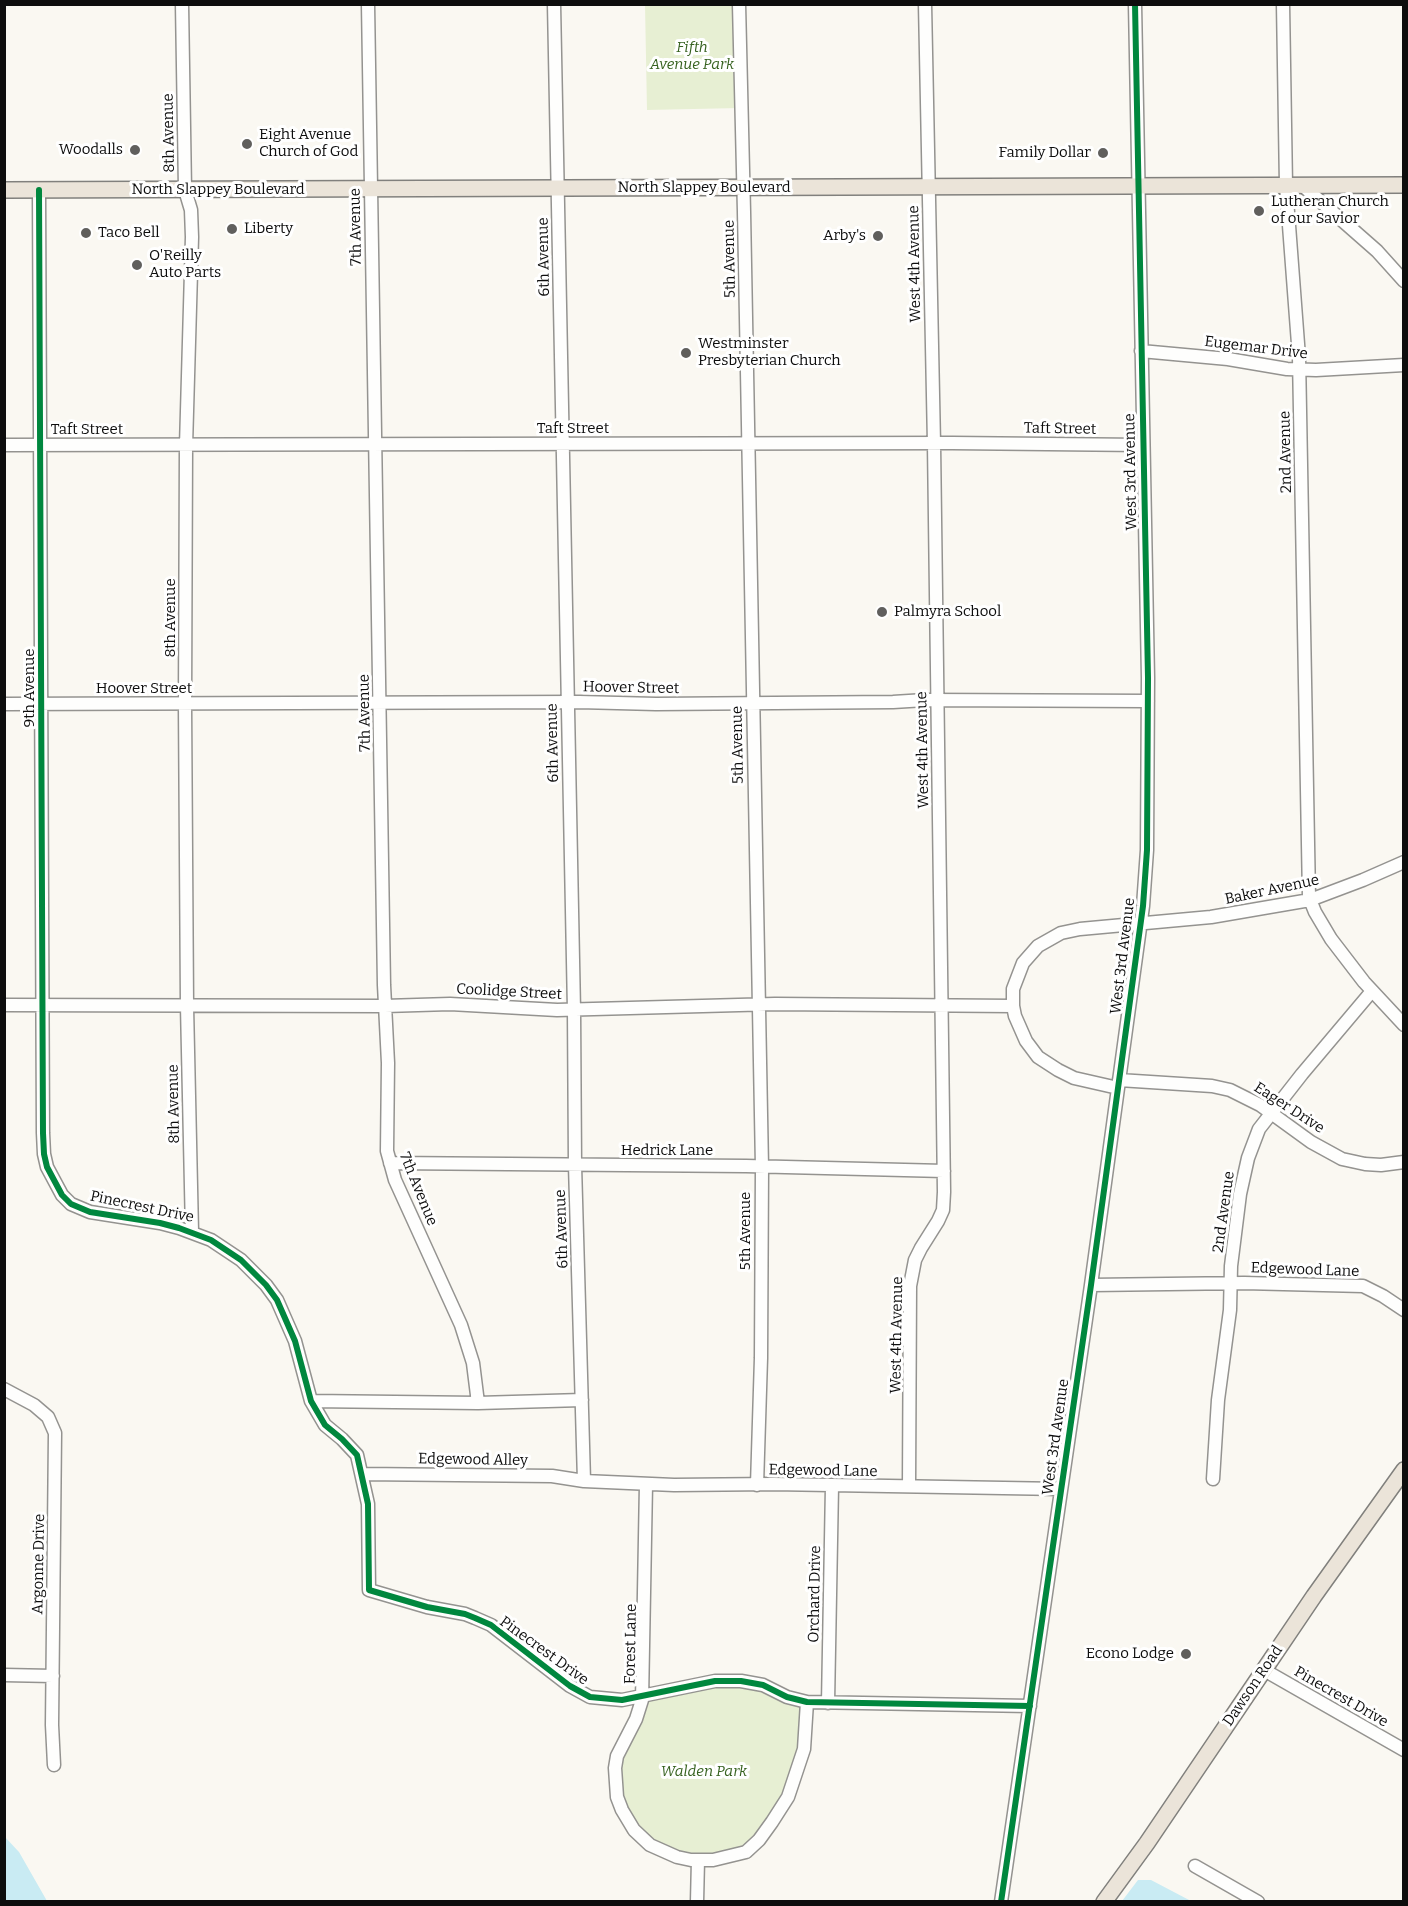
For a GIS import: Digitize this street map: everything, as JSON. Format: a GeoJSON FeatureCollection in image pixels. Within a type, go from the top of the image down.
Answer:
{"type":"FeatureCollection","features":[{"type":"Feature","properties":{"kind":"main road","name":"North Slappey Boulevard"},"geometry":{"type":"LineString","coordinates":[[4,190],[1404,185]]}},
{"type":"Feature","properties":{"kind":"main road","name":"Dawson Road"},"geometry":{"type":"LineString","coordinates":[[1104,1902],[1147,1843],[1314,1596],[1404,1470]]}},
{"type":"Feature","properties":{"kind":"street","name":"8th Avenue"},"geometry":{"type":"LineString","coordinates":[[182,4],[185,190],[191,210],[192,237],[186,446],[187,1006],[192,1232]]}},
{"type":"Feature","properties":{"kind":"street","name":"7th Avenue"},"geometry":{"type":"LineString","coordinates":[[368,4],[385,1006],[388,1063],[386,1139],[395,1180],[461,1325],[474,1363],[478,1403]]}},
{"type":"Feature","properties":{"kind":"street","name":"6th Avenue"},"geometry":{"type":"LineString","coordinates":[[554,4],[574,1010],[575,1165],[584,1481]]}},
{"type":"Feature","properties":{"kind":"street","name":"5th Avenue"},"geometry":{"type":"LineString","coordinates":[[738,4],[762,1167],[761,1369],[757,1485]]}},
{"type":"Feature","properties":{"kind":"street","name":"West 4th Avenue"},"geometry":{"type":"LineString","coordinates":[[909,1486],[910,1286],[915,1260],[943,1209],[944,1171],[934,444],[925,4]]}},
{"type":"Feature","properties":{"kind":"street","name":"West 3rd Avenue"},"geometry":{"type":"LineString","coordinates":[[1001,1902],[1119,1084],[1147,850],[1148,701],[1135,4]]}},
{"type":"Feature","properties":{"kind":"street","name":"2nd Avenue"},"geometry":{"type":"LineString","coordinates":[[1283,4],[1286,186],[1299,369],[1304,575],[1305,772],[1310,900]]}},
{"type":"Feature","properties":{"kind":"street"},"geometry":{"type":"LineString","coordinates":[[1303,186],[1377,251],[1404,281]]}},
{"type":"Feature","properties":{"kind":"street","name":"9th Avenue"},"geometry":{"type":"LineString","coordinates":[[39,190],[44,1154],[55,1184]]}},
{"type":"Feature","properties":{"kind":"street","name":"Eugemar Drive"},"geometry":{"type":"LineString","coordinates":[[1141,351],[1228,359],[1299,369],[1404,365]]}},
{"type":"Feature","properties":{"kind":"street","name":"Taft Street"},"geometry":{"type":"LineString","coordinates":[[4,445],[1142,445]]}},
{"type":"Feature","properties":{"kind":"street","name":"Hoover Street"},"geometry":{"type":"LineString","coordinates":[[4,704],[1148,701]]}},
{"type":"Feature","properties":{"kind":"street","name":"Baker Avenue"},"geometry":{"type":"LineString","coordinates":[[1012,1006],[1013,989],[1019,970],[1030,953],[1038,945],[1061,933],[1080,929],[1245,912],[1310,900],[1404,862]]}},
{"type":"Feature","properties":{"kind":"street"},"geometry":{"type":"LineString","coordinates":[[1310,900],[1314,912],[1331,939],[1372,991],[1404,1025]]}},
{"type":"Feature","properties":{"kind":"street","name":"2nd Avenue"},"geometry":{"type":"LineString","coordinates":[[1214,1479],[1218,1400],[1230,1310],[1230,1283],[1240,1194],[1248,1158],[1259,1130],[1302,1074],[1372,991]]}},
{"type":"Feature","properties":{"kind":"street","name":"Coolidge Street"},"geometry":{"type":"LineString","coordinates":[[4,1005],[385,1006],[450,1004],[574,1010],[759,1004],[1012,1006]]}},
{"type":"Feature","properties":{"kind":"street","name":"Eager Drive"},"geometry":{"type":"LineString","coordinates":[[1012,1006],[1020,1030],[1038,1057],[1074,1078],[1119,1084],[1212,1086],[1230,1090],[1272,1113],[1311,1142],[1342,1159],[1373,1165],[1404,1162]]}},
{"type":"Feature","properties":{"kind":"street","name":"Hedrick Lane"},"geometry":{"type":"LineString","coordinates":[[390,1163],[944,1171]]}},
{"type":"Feature","properties":{"kind":"street","name":"Pinecrest Drive"},"geometry":{"type":"LineString","coordinates":[[55,1184],[71,1204],[90,1212],[160,1223],[211,1240],[240,1260],[266,1285],[277,1300],[301,1359],[311,1401],[325,1425],[357,1455],[368,1504],[369,1590],[419,1605],[476,1618],[586,1696],[606,1700],[642,1698],[715,1681],[741,1681],[755,1683],[787,1697],[807,1702],[1030,1706]]}},
{"type":"Feature","properties":{"kind":"street","name":"Edgewood Lane"},"geometry":{"type":"LineString","coordinates":[[1091,1285],[1230,1283],[1363,1286],[1404,1310]]}},
{"type":"Feature","properties":{"kind":"street","name":"Argonne Drive"},"geometry":{"type":"LineString","coordinates":[[4,1389],[34,1405],[48,1417],[55,1433],[54,1765]]}},
{"type":"Feature","properties":{"kind":"street"},"geometry":{"type":"LineString","coordinates":[[311,1401],[478,1403],[582,1400]]}},
{"type":"Feature","properties":{"kind":"street","name":"Edgewood Alley"},"geometry":{"type":"LineString","coordinates":[[362,1474],[552,1476],[584,1481]]}},
{"type":"Feature","properties":{"kind":"street","name":"Edgewood Lane"},"geometry":{"type":"LineString","coordinates":[[584,1481],[646,1484],[1061,1489]]}},
{"type":"Feature","properties":{"kind":"street","name":"Forest Lane"},"geometry":{"type":"LineString","coordinates":[[646,1484],[642,1698],[636,1719],[617,1756],[615,1785],[622,1810],[634,1830],[650,1845],[677,1857],[698,1860]]}},
{"type":"Feature","properties":{"kind":"street","name":"Orchard Drive"},"geometry":{"type":"LineString","coordinates":[[828,1703],[832,1486]]}},
{"type":"Feature","properties":{"kind":"street","name":"Pinecrest Drive"},"geometry":{"type":"LineString","coordinates":[[1264,1670],[1404,1750]]}},
{"type":"Feature","properties":{"kind":"street"},"geometry":{"type":"LineString","coordinates":[[4,1675],[53,1676]]}},
{"type":"Feature","properties":{"kind":"street"},"geometry":{"type":"LineString","coordinates":[[697,1902],[698,1860],[714,1860],[746,1852],[759,1840],[782,1810],[799,1769],[804,1749],[807,1702]]}},
{"type":"Feature","properties":{"kind":"street"},"geometry":{"type":"LineString","coordinates":[[1195,1866],[1258,1902]]}},
{"type":"Feature","properties":{"kind":"green space","name":"Fifth Avenue Park"},"geometry":{"type":"Polygon","coordinates":[[[645,5],[737,5],[740,108],[647,110],[645,5]]]}},
{"type":"Feature","properties":{"kind":"green space","name":"Walden Park"},"geometry":{"type":"Polygon","coordinates":[[[728,1681],[807,1703],[798,1769],[758,1840],[713,1860],[664,1852],[627,1820],[615,1768],[642,1701],[728,1681]]]}},
{"type":"Feature","properties":{"kind":"water"},"geometry":{"type":"Polygon","coordinates":[[[4,1836],[19,1852],[47,1901],[5,1901],[4,1836]]]}},
{"type":"Feature","properties":{"kind":"water"},"geometry":{"type":"Polygon","coordinates":[[[1138,1880],[1151,1880],[1191,1901],[1122,1901],[1138,1880]]]}},
{"type":"Feature","properties":{"kind":"cycle path"},"geometry":{"type":"LineString","coordinates":[[1001,1902],[1091,1285],[1143,906],[1147,850],[1148,678],[1135,4]]}},
{"type":"Feature","properties":{"kind":"cycle path"},"geometry":{"type":"LineString","coordinates":[[39,190],[43,1133],[47,1167],[62,1195],[71,1204],[90,1212],[160,1223],[211,1240],[241,1260],[266,1285],[277,1300],[295,1341],[311,1401],[325,1425],[357,1455],[368,1504],[369,1590],[427,1607],[465,1614],[491,1625],[570,1686],[590,1697],[622,1700],[715,1681],[741,1681],[763,1685],[787,1697],[807,1702],[1030,1706]]}},
{"type":"Feature","properties":{"kind":"place","name":"Eight Avenue Church of God"},"geometry":{"type":"Point","coordinates":[247,144]}},
{"type":"Feature","properties":{"kind":"place","name":"Woodalls"},"geometry":{"type":"Point","coordinates":[135,150]}},
{"type":"Feature","properties":{"kind":"place","name":"Family Dollar"},"geometry":{"type":"Point","coordinates":[1103,153]}},
{"type":"Feature","properties":{"kind":"place","name":"Lutheran Church of our Savior"},"geometry":{"type":"Point","coordinates":[1259,211]}},
{"type":"Feature","properties":{"kind":"place","name":"Liberty"},"geometry":{"type":"Point","coordinates":[232,229]}},
{"type":"Feature","properties":{"kind":"place","name":"Taco Bell"},"geometry":{"type":"Point","coordinates":[86,233]}},
{"type":"Feature","properties":{"kind":"place","name":"Arby's"},"geometry":{"type":"Point","coordinates":[878,236]}},
{"type":"Feature","properties":{"kind":"place","name":"O'Reilly Auto Parts"},"geometry":{"type":"Point","coordinates":[137,265]}},
{"type":"Feature","properties":{"kind":"place","name":"Westminster Presbyterian Church"},"geometry":{"type":"Point","coordinates":[686,353]}},
{"type":"Feature","properties":{"kind":"place","name":"Palmyra School"},"geometry":{"type":"Point","coordinates":[882,612]}},
{"type":"Feature","properties":{"kind":"place","name":"Econo Lodge"},"geometry":{"type":"Point","coordinates":[1186,1654]}}]}
